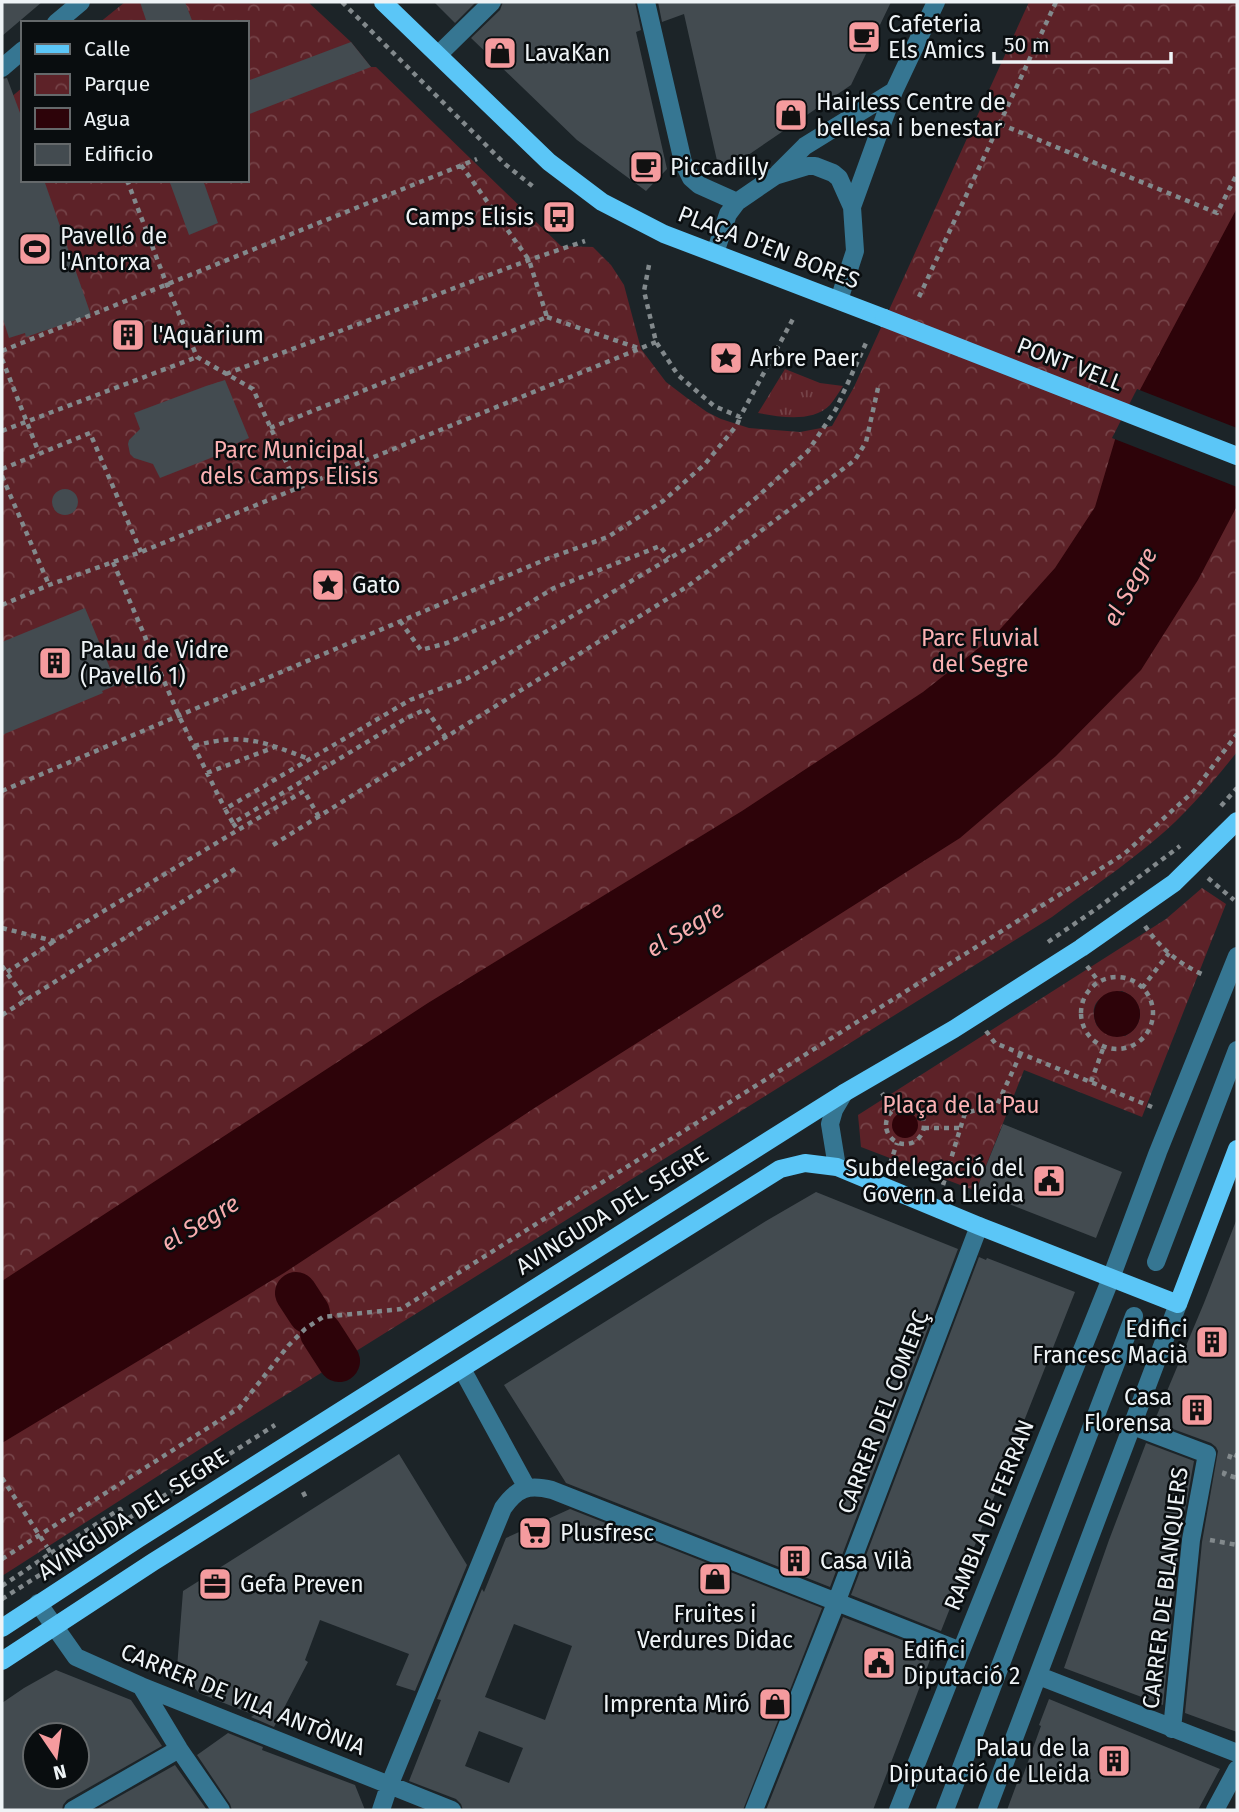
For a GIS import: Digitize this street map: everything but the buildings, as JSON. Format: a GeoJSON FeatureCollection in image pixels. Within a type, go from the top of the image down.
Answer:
{"type":"FeatureCollection","features":[{"type":"Feature","properties":{"kind":"main road","name":"PLAÇA D'EN BORES"},"geometry":{"type":"LineString","coordinates":[[383,2],[549,162],[602,202],[663,234],[884,318]]}},
{"type":"Feature","properties":{"kind":"main road","name":"PONT VELL"},"geometry":{"type":"LineString","coordinates":[[884,318],[1237,456]]}},
{"type":"Feature","properties":{"kind":"main road","name":"AVINGUDA DEL SEGRE"},"geometry":{"type":"LineString","coordinates":[[2,1628],[845,1093],[954,1029],[1174,883],[1237,821]]}},
{"type":"Feature","properties":{"kind":"main road"},"geometry":{"type":"LineString","coordinates":[[2,1661],[780,1169],[804,1163],[837,1167],[979,1227],[1178,1304],[1237,1149]]}},
{"type":"Feature","properties":{"kind":"street"},"geometry":{"type":"LineString","coordinates":[[57,21],[80,2]]}},
{"type":"Feature","properties":{"kind":"street"},"geometry":{"type":"LineString","coordinates":[[439,54],[492,2]]}},
{"type":"Feature","properties":{"kind":"street"},"geometry":{"type":"LineString","coordinates":[[646,2],[683,162],[691,178],[699,185],[737,202]]}},
{"type":"Feature","properties":{"kind":"street"},"geometry":{"type":"LineString","coordinates":[[852,207],[894,91],[936,2]]}},
{"type":"Feature","properties":{"kind":"street"},"geometry":{"type":"LineString","coordinates":[[2,68],[21,52]]}},
{"type":"Feature","properties":{"kind":"street"},"geometry":{"type":"LineString","coordinates":[[715,253],[728,214],[737,202],[775,176],[805,146],[894,91]]}},
{"type":"Feature","properties":{"kind":"street"},"geometry":{"type":"LineString","coordinates":[[775,176],[816,166],[839,178],[852,207],[855,251],[839,300]]}},
{"type":"Feature","properties":{"kind":"street","name":"RAMBLA DE FERRAN"},"geometry":{"type":"LineString","coordinates":[[898,1810],[1237,956]]}},
{"type":"Feature","properties":{"kind":"street"},"geometry":{"type":"LineString","coordinates":[[1156,1262],[1237,1050]]}},
{"type":"Feature","properties":{"kind":"street"},"geometry":{"type":"LineString","coordinates":[[837,1167],[830,1124],[834,1110],[845,1093]]}},
{"type":"Feature","properties":{"kind":"street","name":"CARRER DEL COMERÇ"},"geometry":{"type":"LineString","coordinates":[[754,1810],[979,1227]]}},
{"type":"Feature","properties":{"kind":"street"},"geometry":{"type":"LineString","coordinates":[[987,1810],[1178,1304]]}},
{"type":"Feature","properties":{"kind":"street"},"geometry":{"type":"LineString","coordinates":[[946,1810],[1134,1316]]}},
{"type":"Feature","properties":{"kind":"street"},"geometry":{"type":"LineString","coordinates":[[462,1369],[527,1488]]}},
{"type":"Feature","properties":{"kind":"street","name":"CARRER DE BLANQUERS"},"geometry":{"type":"LineString","coordinates":[[1133,1426],[1207,1454],[1192,1537],[1171,1729]]}},
{"type":"Feature","properties":{"kind":"street"},"geometry":{"type":"LineString","coordinates":[[381,1810],[503,1508],[510,1497],[527,1488],[552,1490],[961,1651]]}},
{"type":"Feature","properties":{"kind":"street","name":"CARRER DE VILA ANTÒNIA"},"geometry":{"type":"LineString","coordinates":[[38,1603],[76,1657],[141,1686],[452,1810]]}},
{"type":"Feature","properties":{"kind":"street"},"geometry":{"type":"LineString","coordinates":[[1039,1676],[1237,1754]]}},
{"type":"Feature","properties":{"kind":"street"},"geometry":{"type":"LineString","coordinates":[[141,1686],[221,1810]]}},
{"type":"Feature","properties":{"kind":"street"},"geometry":{"type":"LineString","coordinates":[[73,1810],[180,1749]]}},
{"type":"Feature","properties":{"kind":"street"},"geometry":{"type":"LineString","coordinates":[[1215,1810],[1236,1778]]}},
{"type":"Feature","properties":{"kind":"path"},"geometry":{"type":"LineString","coordinates":[[342,2],[506,165],[536,189]]}},
{"type":"Feature","properties":{"kind":"path"},"geometry":{"type":"LineString","coordinates":[[919,297],[1056,2]]}},
{"type":"Feature","properties":{"kind":"path"},"geometry":{"type":"LineString","coordinates":[[1000,124],[1217,213],[1237,174]]}},
{"type":"Feature","properties":{"kind":"path"},"geometry":{"type":"LineString","coordinates":[[2,351],[477,159]]}},
{"type":"Feature","properties":{"kind":"path"},"geometry":{"type":"LineString","coordinates":[[461,165],[528,260],[547,317]]}},
{"type":"Feature","properties":{"kind":"path"},"geometry":{"type":"LineString","coordinates":[[128,182],[197,357],[253,389],[298,488]]}},
{"type":"Feature","properties":{"kind":"path"},"geometry":{"type":"LineString","coordinates":[[226,374],[585,241]]}},
{"type":"Feature","properties":{"kind":"path"},"geometry":{"type":"LineString","coordinates":[[649,265],[644,291],[656,342],[678,375],[714,406],[740,417]]}},
{"type":"Feature","properties":{"kind":"path"},"geometry":{"type":"LineString","coordinates":[[270,428],[547,317],[641,349]]}},
{"type":"Feature","properties":{"kind":"path"},"geometry":{"type":"LineString","coordinates":[[2,791],[549,558],[608,537],[663,501],[705,464],[737,425],[794,317]]}},
{"type":"Feature","properties":{"kind":"path"},"geometry":{"type":"LineString","coordinates":[[2,606],[656,342]]}},
{"type":"Feature","properties":{"kind":"path"},"geometry":{"type":"LineString","coordinates":[[225,809],[410,700],[466,679],[714,532],[808,451],[836,409],[866,343]]}},
{"type":"Feature","properties":{"kind":"path"},"geometry":{"type":"LineString","coordinates":[[2,432],[197,357]]}},
{"type":"Feature","properties":{"kind":"path"},"geometry":{"type":"LineString","coordinates":[[2,359],[39,453]]}},
{"type":"Feature","properties":{"kind":"path"},"geometry":{"type":"LineString","coordinates":[[273,845],[688,586],[855,460],[866,442],[878,388]]}},
{"type":"Feature","properties":{"kind":"path"},"geometry":{"type":"LineString","coordinates":[[2,469],[90,433],[141,552]]}},
{"type":"Feature","properties":{"kind":"path"},"geometry":{"type":"LineString","coordinates":[[2,476],[49,585]]}},
{"type":"Feature","properties":{"kind":"path"},"geometry":{"type":"LineString","coordinates":[[400,621],[421,650],[447,643],[508,616],[554,588],[660,546],[669,558]]}},
{"type":"Feature","properties":{"kind":"path"},"geometry":{"type":"LineString","coordinates":[[113,562],[179,716],[238,830]]}},
{"type":"Feature","properties":{"kind":"path"},"geometry":{"type":"LineString","coordinates":[[233,823],[426,709],[446,738]]}},
{"type":"Feature","properties":{"kind":"path"},"geometry":{"type":"LineString","coordinates":[[2,1559],[239,1408],[288,1346],[305,1329],[323,1317],[401,1308],[1124,854],[1194,791],[1237,734]]}},
{"type":"Feature","properties":{"kind":"path"},"geometry":{"type":"LineString","coordinates":[[194,746],[232,738],[262,741],[310,759]]}},
{"type":"Feature","properties":{"kind":"path"},"geometry":{"type":"LineString","coordinates":[[207,773],[276,747]]}},
{"type":"Feature","properties":{"kind":"path"},"geometry":{"type":"LineString","coordinates":[[7,972],[304,791],[319,817]]}},
{"type":"Feature","properties":{"kind":"path"},"geometry":{"type":"LineString","coordinates":[[2,1014],[238,867]]}},
{"type":"Feature","properties":{"kind":"path"},"geometry":{"type":"LineString","coordinates":[[1205,875],[1234,900]]}},
{"type":"Feature","properties":{"kind":"path"},"geometry":{"type":"LineString","coordinates":[[1145,926],[1156,942],[1169,953],[1186,967],[1204,975]]}},
{"type":"Feature","properties":{"kind":"path"},"geometry":{"type":"LineString","coordinates":[[2,928],[54,941]]}},
{"type":"Feature","properties":{"kind":"path"},"geometry":{"type":"LineString","coordinates":[[1142,988],[1169,953]]}},
{"type":"Feature","properties":{"kind":"path"},"geometry":{"type":"LineString","coordinates":[[1085,963],[1099,982]]}},
{"type":"Feature","properties":{"kind":"path"},"geometry":{"type":"LineString","coordinates":[[2,966],[26,1000]]}},
{"type":"Feature","properties":{"kind":"path"},"geometry":{"type":"LineString","coordinates":[[1116,977],[1129,979],[1142,988],[1148,994],[1152,1006],[1152,1018],[1148,1030],[1140,1040],[1117,1049],[1096,1042],[1088,1034],[1081,1013],[1087,992],[1099,982],[1116,977]]}},
{"type":"Feature","properties":{"kind":"path"},"geometry":{"type":"LineString","coordinates":[[982,1026],[995,1043],[1152,1107]]}},
{"type":"Feature","properties":{"kind":"path"},"geometry":{"type":"LineString","coordinates":[[1091,1082],[1104,1046]]}},
{"type":"Feature","properties":{"kind":"path"},"geometry":{"type":"LineString","coordinates":[[943,1185],[965,1113],[997,1105],[1021,1054]]}},
{"type":"Feature","properties":{"kind":"path"},"geometry":{"type":"LineString","coordinates":[[880,1090],[894,1110]]}},
{"type":"Feature","properties":{"kind":"path"},"geometry":{"type":"LineString","coordinates":[[901,1106],[914,1108],[922,1116],[924,1128],[923,1134],[914,1143],[897,1143],[886,1130],[887,1118],[901,1106]]}},
{"type":"Feature","properties":{"kind":"path"},"geometry":{"type":"LineString","coordinates":[[924,1128],[960,1128]]}},
{"type":"Feature","properties":{"kind":"path"},"geometry":{"type":"LineString","coordinates":[[890,1164],[897,1143]]}},
{"type":"Feature","properties":{"kind":"path"},"geometry":{"type":"LineString","coordinates":[[1237,1456],[1231,1453],[1224,1474],[1237,1478]]}},
{"type":"Feature","properties":{"kind":"path"},"geometry":{"type":"LineString","coordinates":[[2,1478],[51,1553]]}},
{"type":"Feature","properties":{"kind":"path"},"geometry":{"type":"LineString","coordinates":[[303,1492],[307,1500]]}},
{"type":"Feature","properties":{"kind":"path"},"geometry":{"type":"LineString","coordinates":[[2,1586],[120,1509],[126,1519]]}},
{"type":"Feature","properties":{"kind":"path"},"geometry":{"type":"LineString","coordinates":[[1192,1537],[1237,1545]]}},
{"type":"Feature","properties":{"kind":"green space","name":"Parc Fluvial del Segre"},"geometry":{"type":"Polygon","coordinates":[[[125,2],[308,2],[351,42],[371,67],[376,67],[561,246],[593,247],[611,265],[624,285],[641,349],[666,382],[721,419],[749,428],[800,432],[832,426],[854,387],[1029,2],[1237,2],[1237,752],[1199,797],[1167,829],[1052,917],[236,1426],[2,1576],[2,105],[21,89],[21,182],[248,182],[248,21],[101,21],[125,2]]]}},
{"type":"Feature","properties":{"kind":"green space"},"geometry":{"type":"Polygon","coordinates":[[[785,369],[820,383],[843,386],[830,405],[814,414],[796,417],[758,413],[785,369]]]}},
{"type":"Feature","properties":{"kind":"green space","name":"Plaça de la Pau"},"geometry":{"type":"Polygon","coordinates":[[[1202,888],[1226,904],[1142,1117],[1024,1070],[976,1191],[861,1147],[858,1115],[1166,919],[1202,888]],[[1122,991],[1102,997],[1094,1011],[1097,1026],[1125,1036],[1132,1031],[1137,1026],[1140,1013],[1139,1006],[1130,995],[1122,991]]]}},
{"type":"Feature","properties":{"kind":"water","name":"el Segre"},"geometry":{"type":"Polygon","coordinates":[[[1237,208],[1237,506],[1198,580],[1141,670],[1056,756],[960,838],[536,1107],[284,1273],[2,1443],[2,1281],[428,1003],[742,811],[923,692],[994,636],[1055,568],[1095,507],[1117,433],[1237,208]]]}},
{"type":"Feature","properties":{"kind":"water"},"geometry":{"type":"Polygon","coordinates":[[[1117,991],[1133,998],[1140,1014],[1133,1030],[1117,1037],[1101,1030],[1094,1014],[1101,998],[1117,991]]]}},
{"type":"Feature","properties":{"kind":"water"},"geometry":{"type":"Polygon","coordinates":[[[905,1112],[914,1116],[918,1125],[914,1134],[905,1138],[896,1134],[892,1125],[896,1116],[905,1112]]]}},
{"type":"Feature","properties":{"kind":"pier"},"geometry":{"type":"Polygon","coordinates":[[[1137,389],[1237,428],[1237,487],[1112,438],[1137,389]]]}},
{"type":"Feature","properties":{"kind":"waterway"},"geometry":{"type":"LineString","coordinates":[[296,1293],[309,1313]]}},
{"type":"Feature","properties":{"kind":"waterway"},"geometry":{"type":"LineString","coordinates":[[321,1333],[339,1361]]}},
{"type":"Feature","properties":{"kind":"place","name":"Cafeteria Els Amics"},"geometry":{"type":"Point","coordinates":[864,37]}},
{"type":"Feature","properties":{"kind":"place","name":"LavaKan"},"geometry":{"type":"Point","coordinates":[500,53]}},
{"type":"Feature","properties":{"kind":"place","name":"Hairless Centre de bellesa i benestar"},"geometry":{"type":"Point","coordinates":[791,115]}},
{"type":"Feature","properties":{"kind":"place","name":"Piccadilly"},"geometry":{"type":"Point","coordinates":[646,167]}},
{"type":"Feature","properties":{"kind":"place","name":"Camps Elisis"},"geometry":{"type":"Point","coordinates":[559,217]}},
{"type":"Feature","properties":{"kind":"place","name":"Pavelló de l'Antorxa"},"geometry":{"type":"Point","coordinates":[35,249]}},
{"type":"Feature","properties":{"kind":"place","name":"l'Aquàrium"},"geometry":{"type":"Point","coordinates":[128,335]}},
{"type":"Feature","properties":{"kind":"place","name":"Arbre Paer"},"geometry":{"type":"Point","coordinates":[726,358]}},
{"type":"Feature","properties":{"kind":"place","name":"Gato"},"geometry":{"type":"Point","coordinates":[328,585]}},
{"type":"Feature","properties":{"kind":"place","name":"Palau de Vidre (Pavelló 1)"},"geometry":{"type":"Point","coordinates":[55,663]}},
{"type":"Feature","properties":{"kind":"place","name":"Subdelegació del Govern a Lleida"},"geometry":{"type":"Point","coordinates":[1049,1181]}},
{"type":"Feature","properties":{"kind":"place","name":"Edifici Francesc Macià"},"geometry":{"type":"Point","coordinates":[1212,1342]}},
{"type":"Feature","properties":{"kind":"place","name":"Casa Florensa"},"geometry":{"type":"Point","coordinates":[1197,1410]}},
{"type":"Feature","properties":{"kind":"place","name":"Plusfresc"},"geometry":{"type":"Point","coordinates":[535,1533]}},
{"type":"Feature","properties":{"kind":"place","name":"Casa Vilà"},"geometry":{"type":"Point","coordinates":[795,1561]}},
{"type":"Feature","properties":{"kind":"place","name":"Fruites i Verdures Didac"},"geometry":{"type":"Point","coordinates":[715,1579]}},
{"type":"Feature","properties":{"kind":"place","name":"Gefa Preven"},"geometry":{"type":"Point","coordinates":[215,1584]}},
{"type":"Feature","properties":{"kind":"place","name":"Edifici Diputació 2"},"geometry":{"type":"Point","coordinates":[879,1663]}},
{"type":"Feature","properties":{"kind":"place","name":"Imprenta Miró"},"geometry":{"type":"Point","coordinates":[775,1704]}},
{"type":"Feature","properties":{"kind":"place","name":"Palau de la Diputació de Lleida"},"geometry":{"type":"Point","coordinates":[1114,1761]}},
{"type":"Feature","properties":{"kind":"park label","name":"Parc Municipal dels Camps Elisis"},"geometry":{"type":"Point","coordinates":[289,463]}}]}
